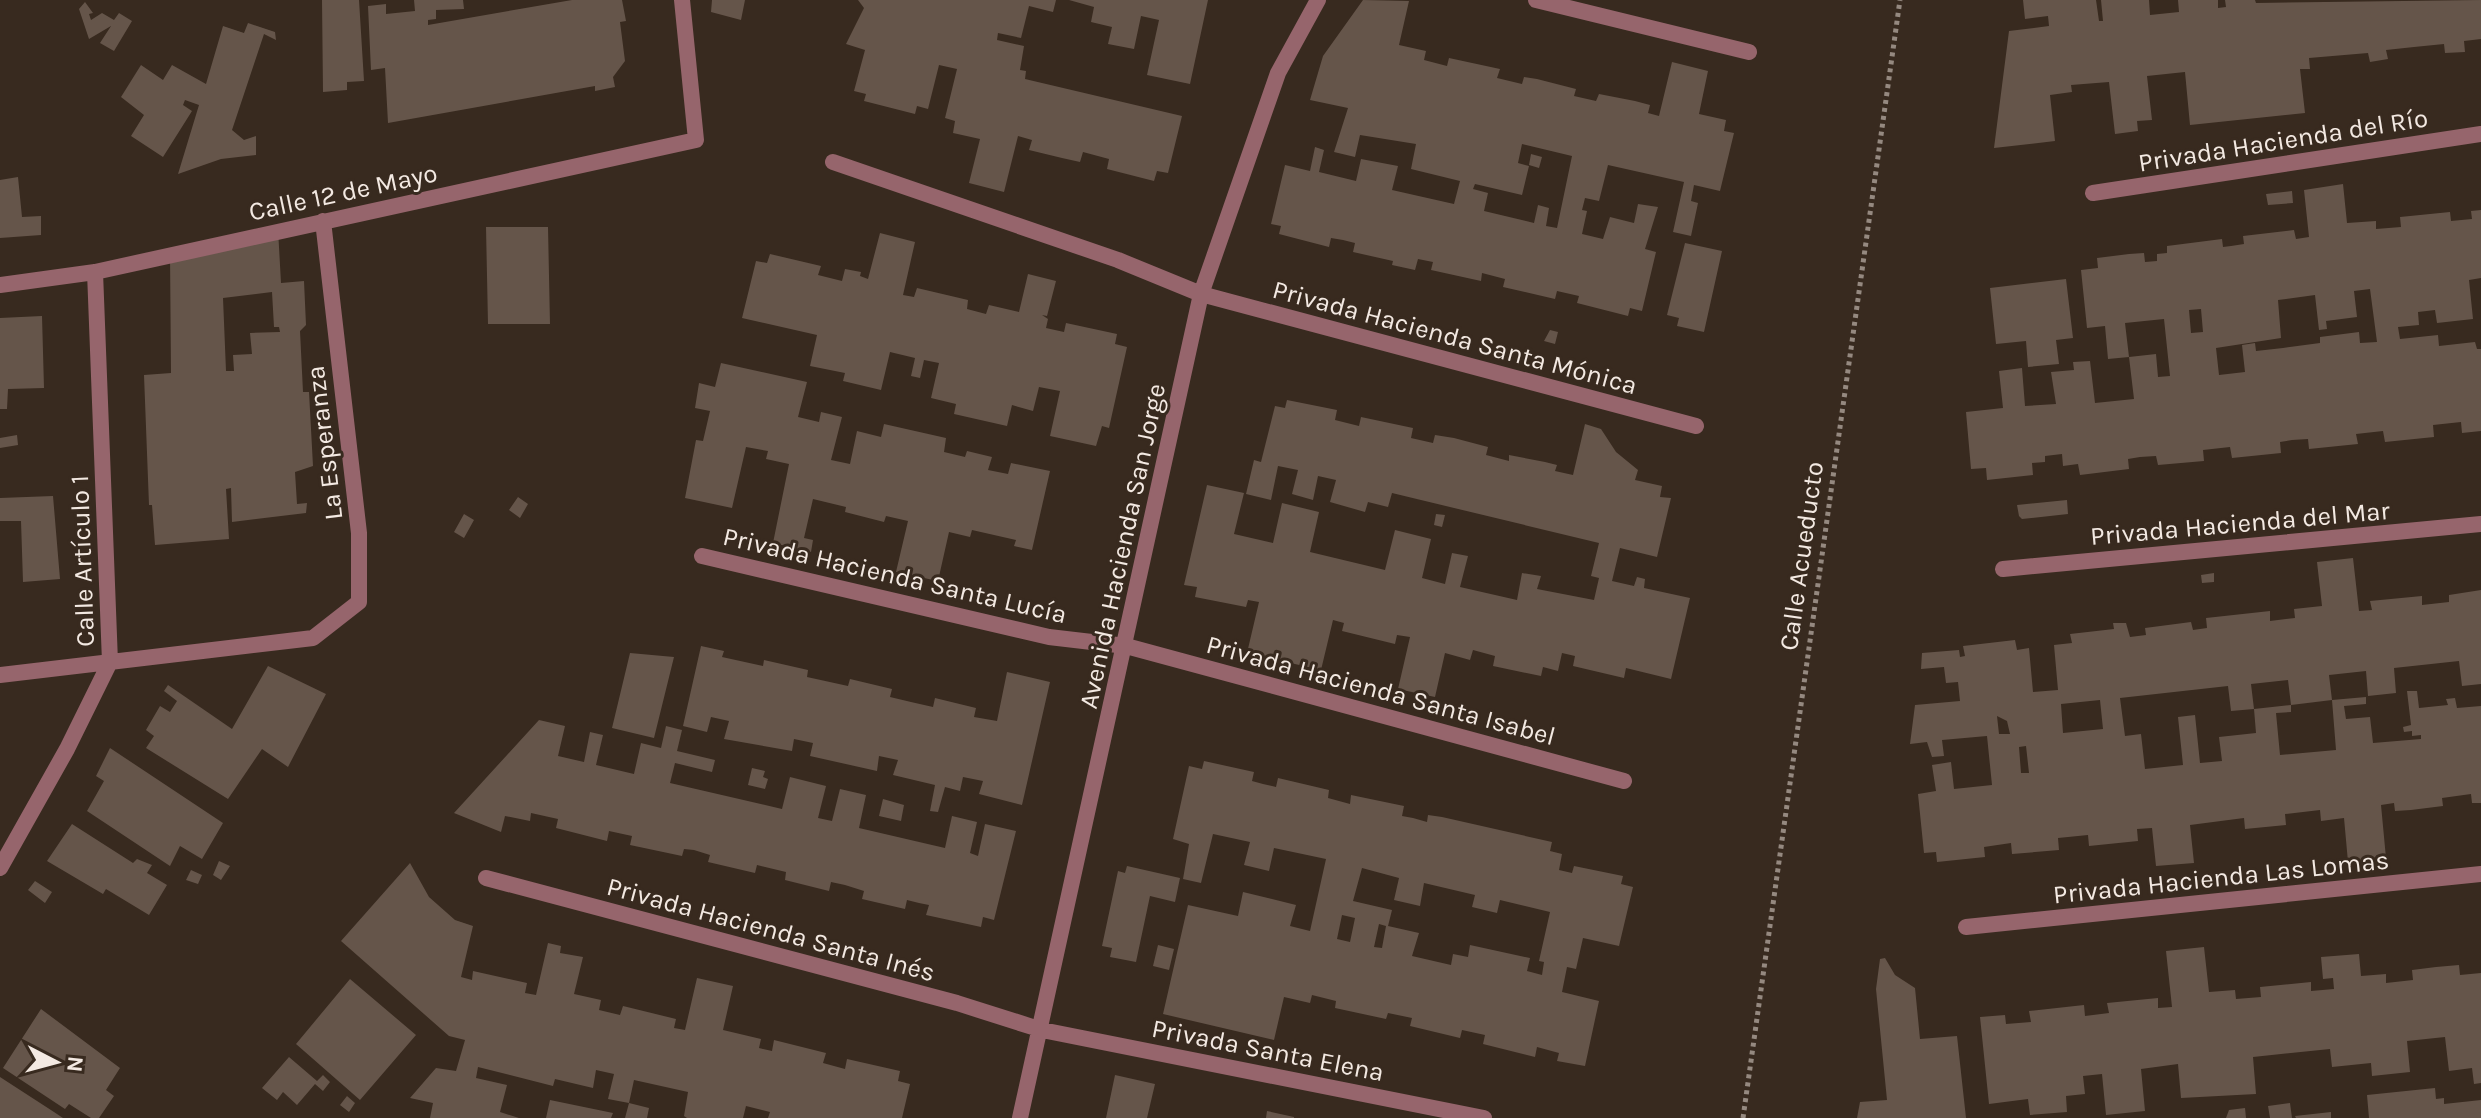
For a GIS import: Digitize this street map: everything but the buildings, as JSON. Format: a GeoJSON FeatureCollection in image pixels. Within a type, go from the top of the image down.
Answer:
{"type":"FeatureCollection","features":[{"type":"Feature","properties":{"kind":"street","name":"Calle 12 de Mayo"},"geometry":{"type":"LineString","coordinates":[[0,285],[95,272],[696,140],[682,0]]}},
{"type":"Feature","properties":{"kind":"street","name":"Avenida Hacienda San Jorge"},"geometry":{"type":"LineString","coordinates":[[1020,1118],[1042,1030],[1201,294],[1278,73],[1318,0]]}},
{"type":"Feature","properties":{"kind":"street"},"geometry":{"type":"LineString","coordinates":[[1536,0],[1749,52]]}},
{"type":"Feature","properties":{"kind":"street","name":"Privada Hacienda del Río"},"geometry":{"type":"LineString","coordinates":[[2093,193],[2481,134]]}},
{"type":"Feature","properties":{"kind":"street","name":"Privada Hacienda Santa Mónica"},"geometry":{"type":"LineString","coordinates":[[833,162],[1118,260],[1201,294],[1696,426]]}},
{"type":"Feature","properties":{"kind":"street","name":"La Esperanza"},"geometry":{"type":"LineString","coordinates":[[110,662],[313,638],[359,602],[359,533],[323,221]]}},
{"type":"Feature","properties":{"kind":"street","name":"Calle Artículo 1"},"geometry":{"type":"LineString","coordinates":[[0,868],[110,662],[95,272]]}},
{"type":"Feature","properties":{"kind":"street","name":"Privada Hacienda del Mar"},"geometry":{"type":"LineString","coordinates":[[2003,569],[2481,524]]}},
{"type":"Feature","properties":{"kind":"street","name":"Privada Hacienda Santa Lucía"},"geometry":{"type":"LineString","coordinates":[[702,556],[1049,637],[1126,646]]}},
{"type":"Feature","properties":{"kind":"street","name":"Privada Hacienda Santa Isabel"},"geometry":{"type":"LineString","coordinates":[[1126,646],[1624,781]]}},
{"type":"Feature","properties":{"kind":"street"},"geometry":{"type":"LineString","coordinates":[[0,675],[110,662]]}},
{"type":"Feature","properties":{"kind":"street","name":"Privada Hacienda Las Lomas"},"geometry":{"type":"LineString","coordinates":[[1966,927],[2481,874]]}},
{"type":"Feature","properties":{"kind":"street","name":"Privada Hacienda Santa Inés"},"geometry":{"type":"LineString","coordinates":[[486,878],[957,1003],[1042,1030]]}},
{"type":"Feature","properties":{"kind":"street","name":"Privada Santa Elena"},"geometry":{"type":"LineString","coordinates":[[1042,1030],[1484,1118]]}},
{"type":"Feature","properties":{"kind":"path","name":"Calle Acueducto"},"geometry":{"type":"LineString","coordinates":[[1743,1118],[1900,0]]}}]}
